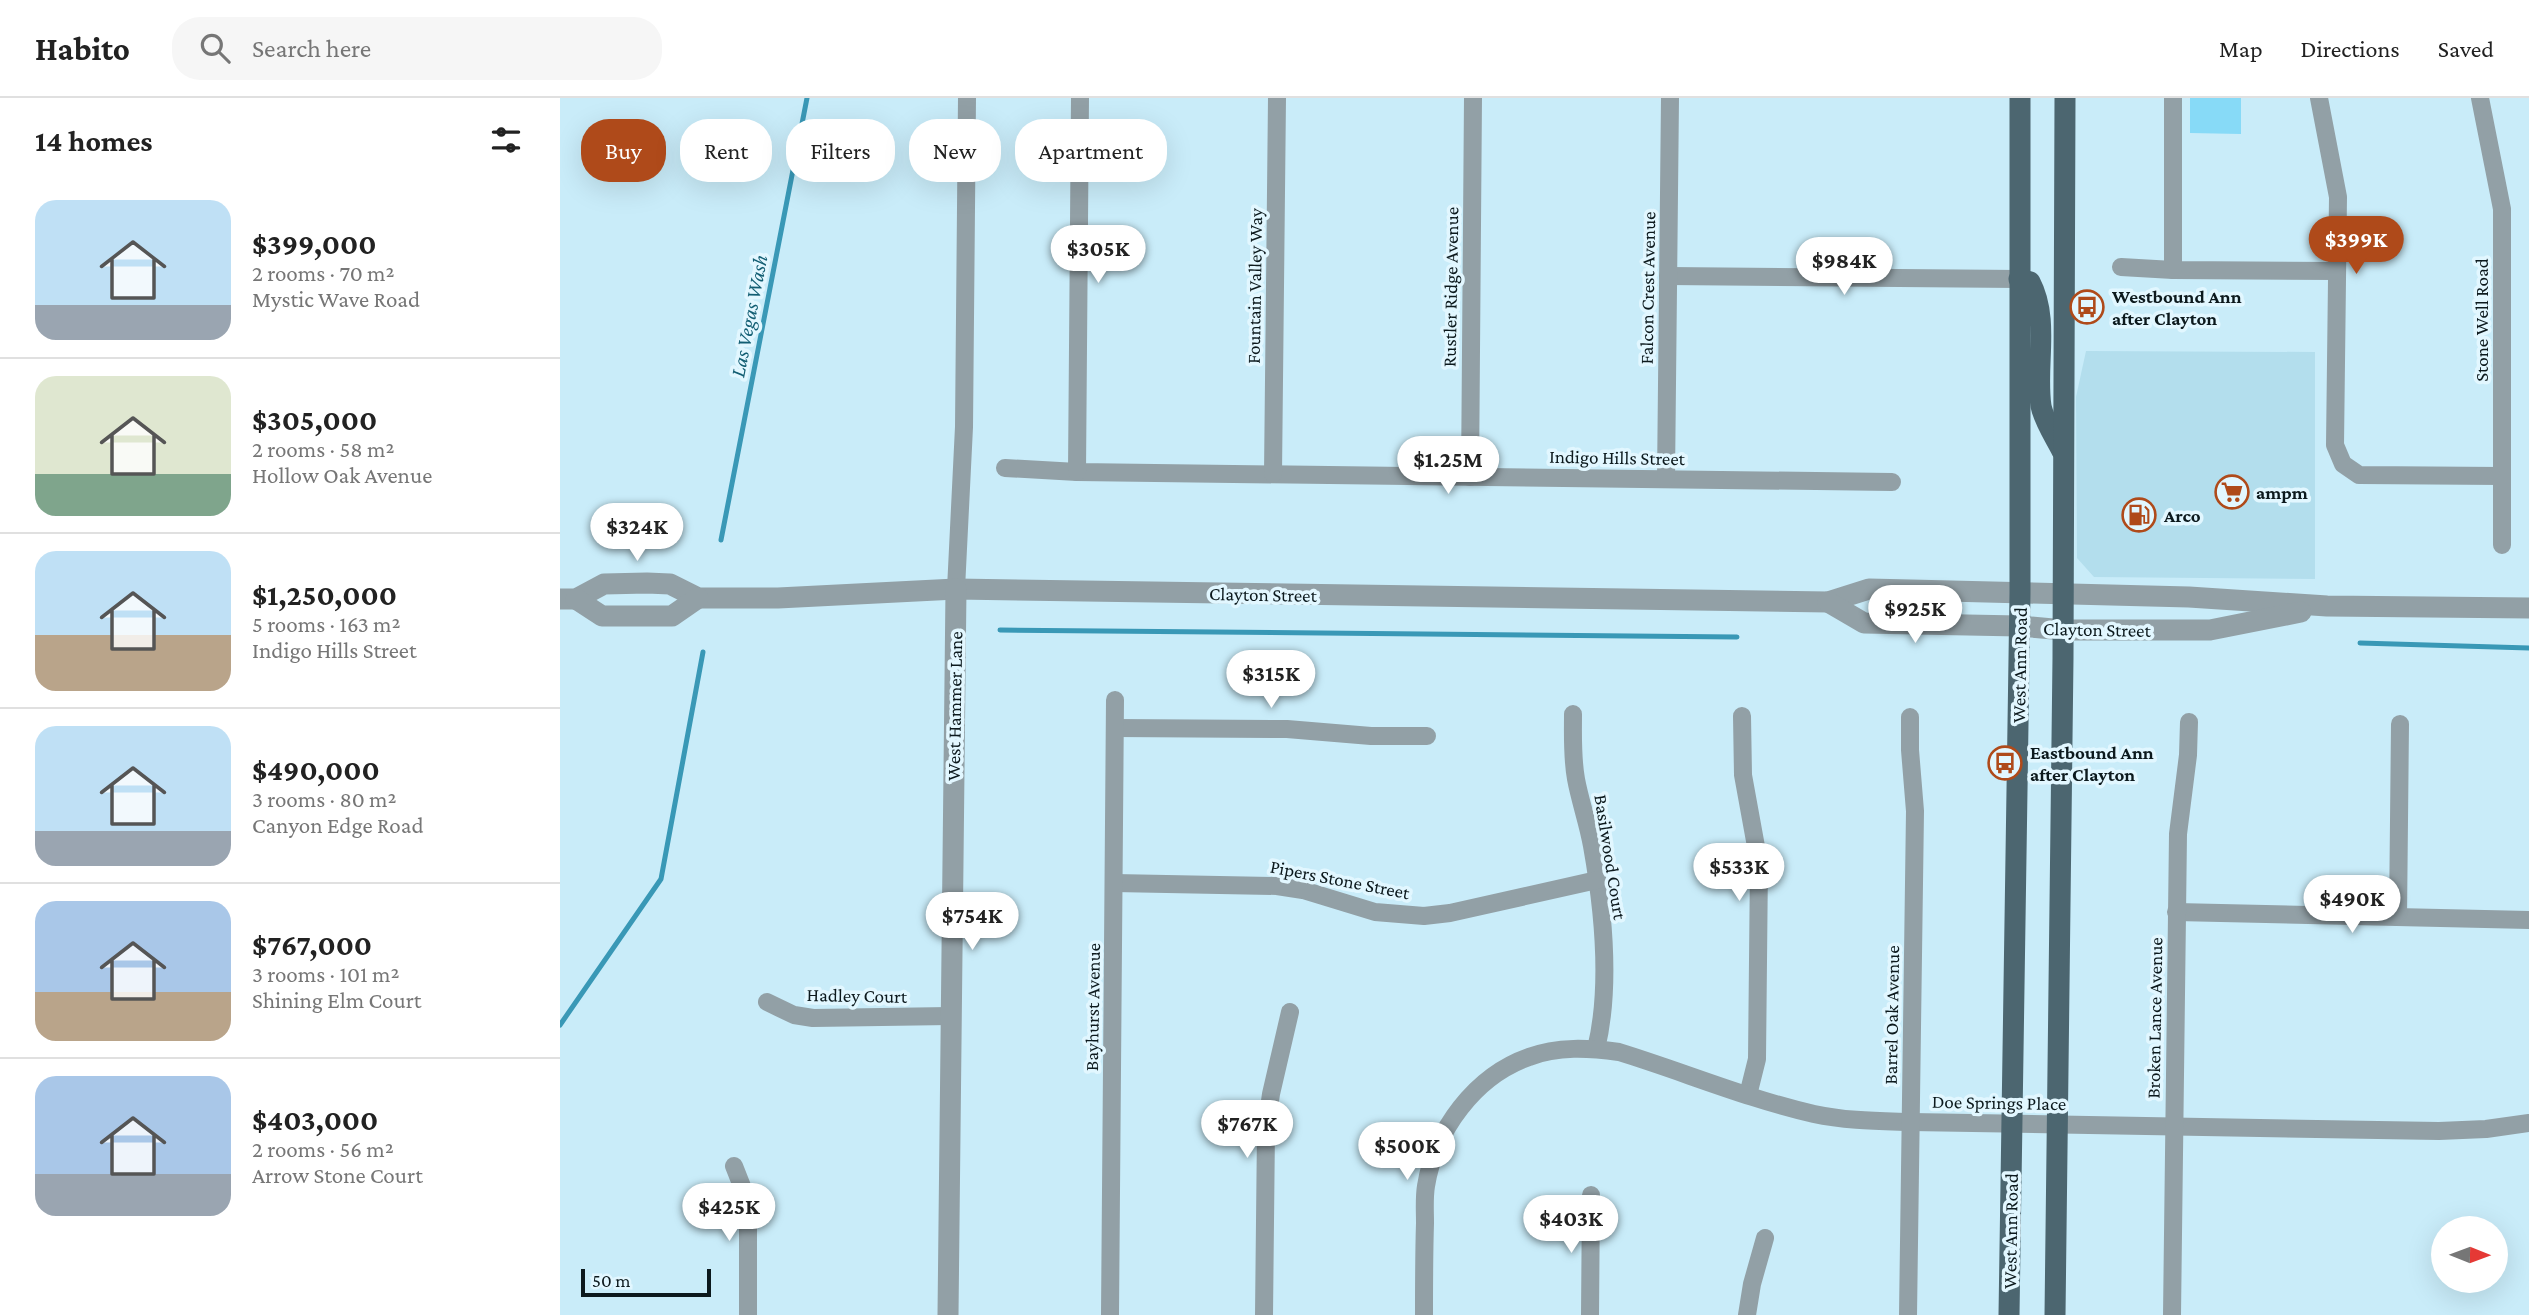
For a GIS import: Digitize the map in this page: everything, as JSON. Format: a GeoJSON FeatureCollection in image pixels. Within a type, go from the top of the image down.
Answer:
{"type":"FeatureCollection","features":[{"type":"Feature","properties":{"kind":"main road","name":"West Ann Road"},"geometry":{"type":"LineString","coordinates":[[2009,1315],[2020,593],[2020,98]]}},
{"type":"Feature","properties":{"kind":"main road"},"geometry":{"type":"LineString","coordinates":[[2055,1315],[2064,630],[2065,98]]}},
{"type":"Feature","properties":{"kind":"main road"},"geometry":{"type":"LineString","coordinates":[[2020,279],[2030,282],[2036,293],[2040,321],[2039,390],[2042,411],[2065,456]]}},
{"type":"Feature","properties":{"kind":"street","name":"West Hammer Lane"},"geometry":{"type":"LineString","coordinates":[[948,1315],[956,589],[964,427],[967,98]]}},
{"type":"Feature","properties":{"kind":"street"},"geometry":{"type":"LineString","coordinates":[[1077,472],[1080,98]]}},
{"type":"Feature","properties":{"kind":"street","name":"Fountain Valley Way"},"geometry":{"type":"LineString","coordinates":[[1273,474],[1277,98]]}},
{"type":"Feature","properties":{"kind":"street","name":"Rustler Ridge Avenue"},"geometry":{"type":"LineString","coordinates":[[1470,477],[1473,98]]}},
{"type":"Feature","properties":{"kind":"street","name":"Falcon Crest Avenue"},"geometry":{"type":"LineString","coordinates":[[1666,479],[1670,98]]}},
{"type":"Feature","properties":{"kind":"street"},"geometry":{"type":"LineString","coordinates":[[2173,98],[2173,270]]}},
{"type":"Feature","properties":{"kind":"street"},"geometry":{"type":"LineString","coordinates":[[2319,98],[2338,197],[2335,445],[2343,464],[2359,475],[2502,476]]}},
{"type":"Feature","properties":{"kind":"street","name":"Stone Well Road"},"geometry":{"type":"LineString","coordinates":[[2480,98],[2502,209],[2502,545]]}},
{"type":"Feature","properties":{"kind":"street"},"geometry":{"type":"LineString","coordinates":[[2121,267],[2337,271]]}},
{"type":"Feature","properties":{"kind":"street"},"geometry":{"type":"LineString","coordinates":[[1668,276],[2020,279]]}},
{"type":"Feature","properties":{"kind":"street","name":"Indigo Hills Street"},"geometry":{"type":"LineString","coordinates":[[1005,468],[1077,472],[1892,482]]}},
{"type":"Feature","properties":{"kind":"street","name":"Clayton Street"},"geometry":{"type":"LineString","coordinates":[[568,599],[604,584],[670,584],[698,598],[778,598],[956,589],[1828,603],[1869,589],[2210,598],[2328,606],[2529,608]]}},
{"type":"Feature","properties":{"kind":"street","name":"Clayton Street"},"geometry":{"type":"LineString","coordinates":[[568,599],[603,616],[672,616],[698,598]]}},
{"type":"Feature","properties":{"kind":"street"},"geometry":{"type":"LineString","coordinates":[[2210,598],[2210,630]]}},
{"type":"Feature","properties":{"kind":"street","name":"Clayton Street"},"geometry":{"type":"LineString","coordinates":[[1828,603],[1864,623],[2019,626],[2064,630],[2210,630],[2328,606]]}},
{"type":"Feature","properties":{"kind":"street","name":"Bayhurst Avenue"},"geometry":{"type":"LineString","coordinates":[[1110,1315],[1115,700]]}},
{"type":"Feature","properties":{"kind":"street","name":"Basilwood Court"},"geometry":{"type":"LineString","coordinates":[[1573,714],[1576,778],[1588,828],[1602,914],[1603,1022],[1596,1049]]}},
{"type":"Feature","properties":{"kind":"street"},"geometry":{"type":"LineString","coordinates":[[1742,716],[1743,775],[1759,863],[1757,1059],[1748,1095]]}},
{"type":"Feature","properties":{"kind":"street","name":"Barrel Oak Avenue"},"geometry":{"type":"LineString","coordinates":[[1909,1315],[1915,811],[1910,716]]}},
{"type":"Feature","properties":{"kind":"street","name":"Broken Lance Avenue"},"geometry":{"type":"LineString","coordinates":[[2172,1315],[2178,834],[2188,755],[2189,722]]}},
{"type":"Feature","properties":{"kind":"street"},"geometry":{"type":"LineString","coordinates":[[2399,917],[2400,724]]}},
{"type":"Feature","properties":{"kind":"street"},"geometry":{"type":"LineString","coordinates":[[1115,728],[1287,730],[1371,736],[1427,736]]}},
{"type":"Feature","properties":{"kind":"street","name":"Pipers Stone Street"},"geometry":{"type":"LineString","coordinates":[[1114,883],[1277,886],[1303,890],[1375,912],[1424,916],[1450,913],[1597,880]]}},
{"type":"Feature","properties":{"kind":"street"},"geometry":{"type":"LineString","coordinates":[[2176,912],[2529,920]]}},
{"type":"Feature","properties":{"kind":"street","name":"Hadley Court"},"geometry":{"type":"LineString","coordinates":[[767,1002],[794,1015],[813,1018],[950,1016]]}},
{"type":"Feature","properties":{"kind":"street"},"geometry":{"type":"LineString","coordinates":[[1264,1315],[1266,1129],[1271,1094],[1290,1012]]}},
{"type":"Feature","properties":{"kind":"street","name":"Doe Springs Place"},"geometry":{"type":"LineString","coordinates":[[1424,1315],[1425,1187],[1436,1148],[1449,1122],[1485,1082],[1507,1066],[1530,1056],[1555,1051],[1596,1049],[1634,1057],[1817,1115],[1848,1119],[2439,1131],[2486,1129],[2529,1123]]}},
{"type":"Feature","properties":{"kind":"street"},"geometry":{"type":"LineString","coordinates":[[734,1166],[745,1194],[748,1217],[748,1315]]}},
{"type":"Feature","properties":{"kind":"street"},"geometry":{"type":"LineString","coordinates":[[1590,1315],[1591,1195]]}},
{"type":"Feature","properties":{"kind":"street"},"geometry":{"type":"LineString","coordinates":[[1748,1315],[1752,1284],[1765,1238]]}},
{"type":"Feature","properties":{"kind":"shaded area"},"geometry":{"type":"Polygon","coordinates":[[[2190,98],[2241,98],[2241,134],[2190,133],[2190,98]]]}},
{"type":"Feature","properties":{"kind":"shaded area"},"geometry":{"type":"Polygon","coordinates":[[[2086,351],[2315,352],[2315,579],[2094,577],[2077,558],[2076,397],[2086,351]]]}},
{"type":"Feature","properties":{"kind":"waterway","name":"Las Vegas Wash"},"geometry":{"type":"LineString","coordinates":[[721,540],[807,98]]}},
{"type":"Feature","properties":{"kind":"waterway"},"geometry":{"type":"LineString","coordinates":[[1000,630],[1737,637]]}},
{"type":"Feature","properties":{"kind":"waterway"},"geometry":{"type":"LineString","coordinates":[[2360,643],[2529,648]]}},
{"type":"Feature","properties":{"kind":"waterway","name":"Las Vegas Wash"},"geometry":{"type":"LineString","coordinates":[[560,1025],[661,879],[703,652]]}},
{"type":"Feature","properties":{"kind":"place","name":"Westbound Ann after Clayton"},"geometry":{"type":"Point","coordinates":[2087,307]}},
{"type":"Feature","properties":{"kind":"place","name":"ampm"},"geometry":{"type":"Point","coordinates":[2232,492]}},
{"type":"Feature","properties":{"kind":"place","name":"Arco"},"geometry":{"type":"Point","coordinates":[2139,515]}},
{"type":"Feature","properties":{"kind":"place","name":"Eastbound Ann after Clayton"},"geometry":{"type":"Point","coordinates":[2005,763]}}]}
